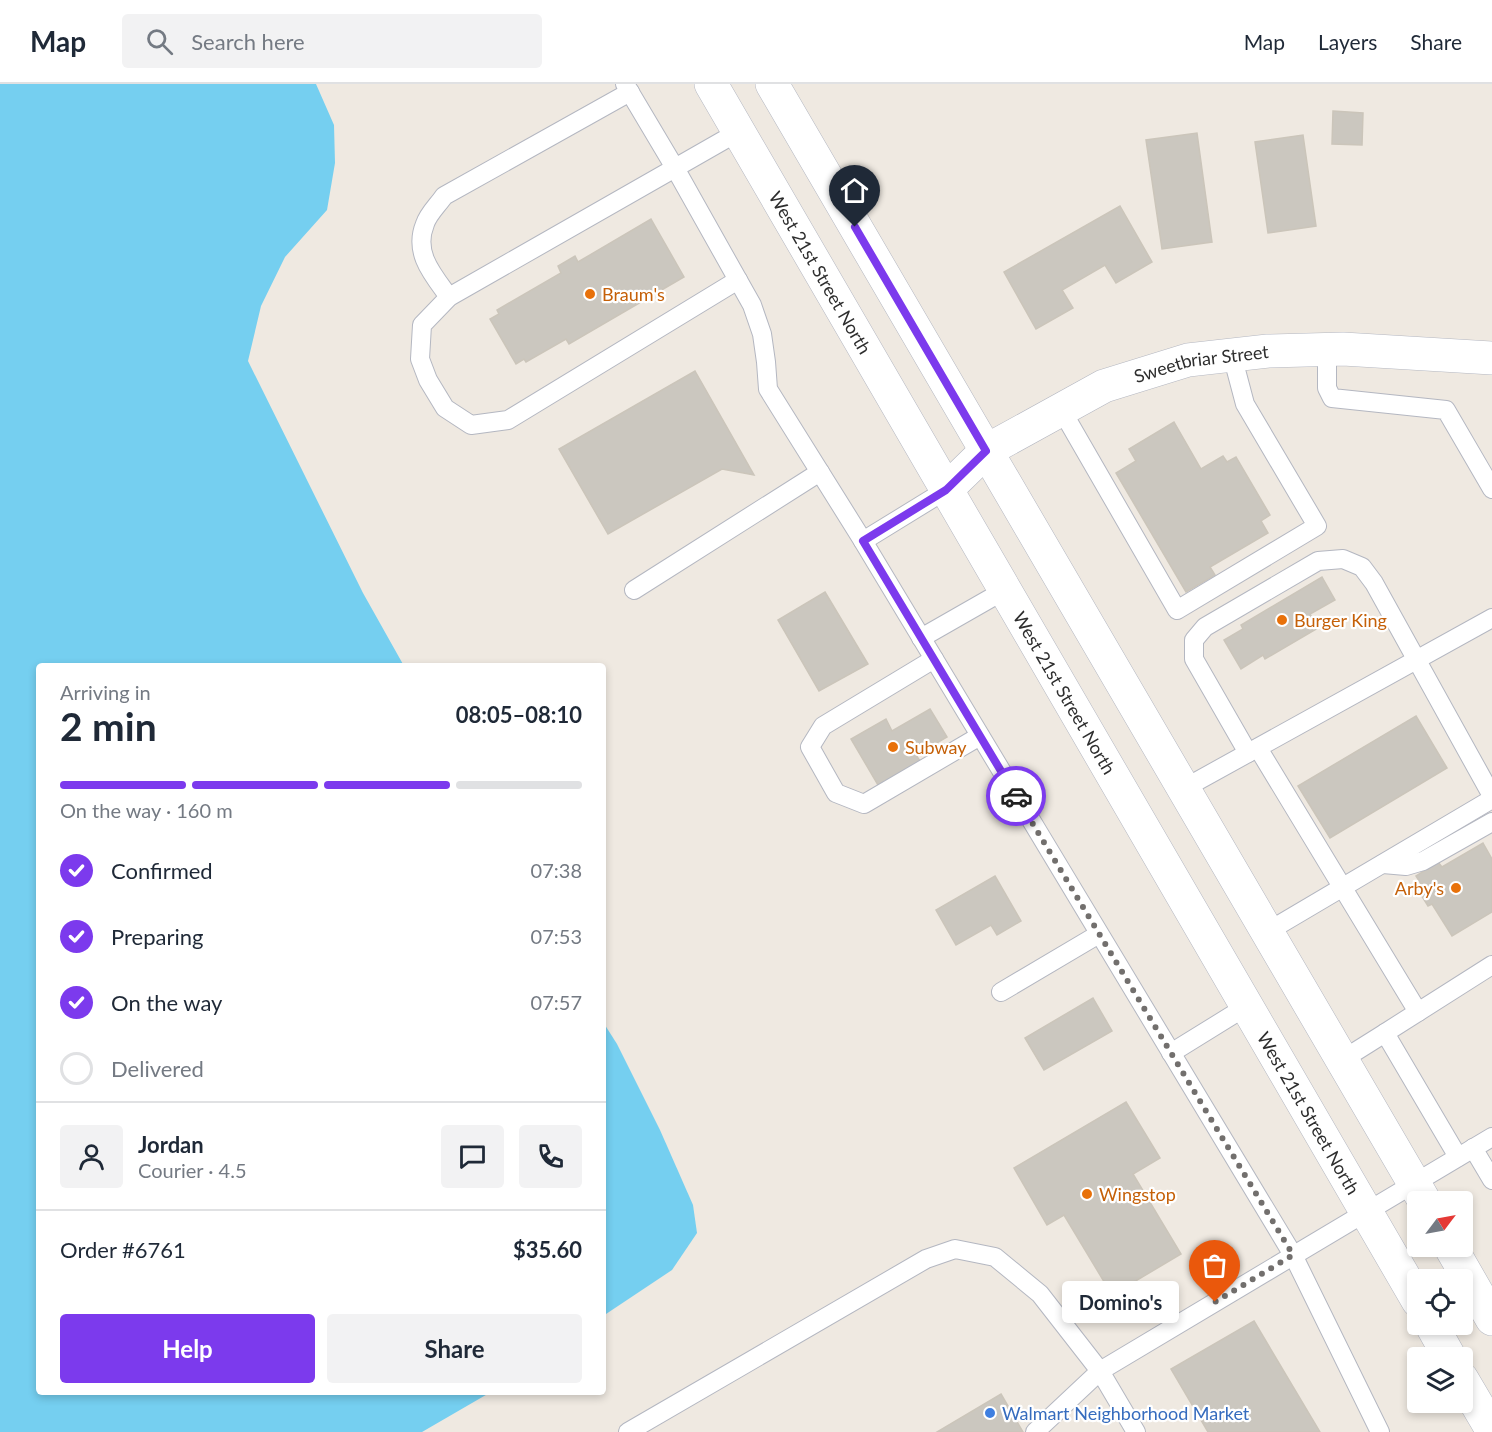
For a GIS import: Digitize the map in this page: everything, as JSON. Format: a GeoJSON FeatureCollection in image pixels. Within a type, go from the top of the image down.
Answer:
{"type":"FeatureCollection","features":[{"type":"Feature","properties":{"kind":"main road","name":"West 21st Street North"},"geometry":{"type":"LineString","coordinates":[[711,84],[1407,1282]]}},
{"type":"Feature","properties":{"kind":"main road"},"geometry":{"type":"LineString","coordinates":[[772,84],[1418,1191]]}},
{"type":"Feature","properties":{"kind":"main road","name":"Sweetbriar Street"},"geometry":{"type":"LineString","coordinates":[[946,490],[986,451],[1061,409],[1104,386],[1188,360],[1268,351],[1343,349],[1492,358]]}},
{"type":"Feature","properties":{"kind":"main road"},"geometry":{"type":"LineString","coordinates":[[1456,1257],[1492,1319]]}},
{"type":"Feature","properties":{"kind":"main road"},"geometry":{"type":"LineString","coordinates":[[1473,1400],[1487,1426]]}},
{"type":"Feature","properties":{"kind":"lane"},"geometry":{"type":"LineString","coordinates":[[449,297],[427,266],[420,242],[425,222],[444,196],[628,88],[752,305],[762,334],[768,389],[863,541],[1293,1255],[1380,1432]]}},
{"type":"Feature","properties":{"kind":"lane"},"geometry":{"type":"LineString","coordinates":[[738,132],[449,297],[422,325],[420,359],[428,380],[445,408],[471,425],[508,420],[738,280]]}},
{"type":"Feature","properties":{"kind":"lane"},"geometry":{"type":"LineString","coordinates":[[1327,350],[1327,388],[1332,398],[1446,410],[1492,489]]}},
{"type":"Feature","properties":{"kind":"lane"},"geometry":{"type":"LineString","coordinates":[[1061,409],[1177,610],[1317,526],[1245,404],[1232,355]]}},
{"type":"Feature","properties":{"kind":"lane"},"geometry":{"type":"LineString","coordinates":[[634,590],[820,472]]}},
{"type":"Feature","properties":{"kind":"lane"},"geometry":{"type":"LineString","coordinates":[[863,541],[946,490]]}},
{"type":"Feature","properties":{"kind":"lane"},"geometry":{"type":"LineString","coordinates":[[1267,932],[1343,888],[1492,798],[1374,583],[1362,567],[1343,560],[1318,561],[1205,627],[1194,640],[1194,659],[1343,888],[1418,1012]]}},
{"type":"Feature","properties":{"kind":"lane"},"geometry":{"type":"LineString","coordinates":[[921,638],[1005,590]]}},
{"type":"Feature","properties":{"kind":"lane"},"geometry":{"type":"LineString","coordinates":[[1183,789],[1492,618]]}},
{"type":"Feature","properties":{"kind":"lane"},"geometry":{"type":"LineString","coordinates":[[934,659],[823,726],[810,747],[836,794],[864,804],[980,735]]}},
{"type":"Feature","properties":{"kind":"lane"},"geometry":{"type":"LineString","coordinates":[[1383,864],[1406,866],[1423,861],[1492,822]]}},
{"type":"Feature","properties":{"kind":"lane"},"geometry":{"type":"LineString","coordinates":[[1001,992],[1099,934]]}},
{"type":"Feature","properties":{"kind":"lane"},"geometry":{"type":"LineString","coordinates":[[1342,1059],[1492,965]]}},
{"type":"Feature","properties":{"kind":"lane"},"geometry":{"type":"LineString","coordinates":[[1171,1053],[1247,1006]]}},
{"type":"Feature","properties":{"kind":"lane"},"geometry":{"type":"LineString","coordinates":[[1385,1033],[1466,1153],[1492,1180]]}},
{"type":"Feature","properties":{"kind":"lane"},"geometry":{"type":"LineString","coordinates":[[1420,1191],[1466,1153],[1492,1138]]}},
{"type":"Feature","properties":{"kind":"lane"},"geometry":{"type":"LineString","coordinates":[[1035,1432],[1100,1371],[1366,1212],[1407,1197]]}},
{"type":"Feature","properties":{"kind":"lane"},"geometry":{"type":"LineString","coordinates":[[628,1432],[927,1259],[955,1249],[995,1257],[1040,1294],[1100,1371],[1136,1432]]}},
{"type":"Feature","properties":{"kind":"water"},"geometry":{"type":"Polygon","coordinates":[[[0,84],[316,84],[334,125],[335,163],[327,210],[285,257],[261,306],[248,361],[363,593],[402,663],[36,663],[36,1395],[486,1395],[422,1432],[0,1432],[0,84]]]}},
{"type":"Feature","properties":{"kind":"water"},"geometry":{"type":"Polygon","coordinates":[[[606,1027],[660,1130],[693,1205],[697,1233],[672,1270],[606,1314],[606,1027]]]}},
{"type":"Feature","properties":{"kind":"building"},"geometry":{"type":"Polygon","coordinates":[[[1333,111],[1363,113],[1362,145],[1332,144],[1333,111]]]}},
{"type":"Feature","properties":{"kind":"building"},"geometry":{"type":"Polygon","coordinates":[[[1197,133],[1212,242],[1162,249],[1146,140],[1197,133]]]}},
{"type":"Feature","properties":{"kind":"building"},"geometry":{"type":"Polygon","coordinates":[[[1303,135],[1316,226],[1268,233],[1255,142],[1303,135]]]}},
{"type":"Feature","properties":{"kind":"building"},"geometry":{"type":"Polygon","coordinates":[[[1120,206],[1152,262],[1116,283],[1105,265],[1062,290],[1073,308],[1036,329],[1004,272],[1120,206]]]}},
{"type":"Feature","properties":{"kind":"building","name":"Braum's"},"geometry":{"type":"Polygon","coordinates":[[[651,219],[684,277],[569,344],[566,339],[526,362],[524,359],[516,364],[490,319],[499,314],[497,310],[561,273],[558,266],[575,256],[578,262],[651,219]]]}},
{"type":"Feature","properties":{"kind":"building"},"geometry":{"type":"Polygon","coordinates":[[[695,371],[754,475],[722,469],[608,534],[559,449],[695,371]]]}},
{"type":"Feature","properties":{"kind":"building"},"geometry":{"type":"Polygon","coordinates":[[[1174,422],[1201,469],[1223,456],[1227,462],[1236,457],[1270,515],[1261,521],[1268,533],[1210,567],[1215,575],[1186,592],[1116,473],[1136,461],[1129,449],[1174,422]]]}},
{"type":"Feature","properties":{"kind":"building","name":"Burger King"},"geometry":{"type":"Polygon","coordinates":[[[1322,577],[1335,600],[1310,614],[1318,628],[1265,659],[1263,655],[1241,669],[1224,640],[1243,629],[1241,625],[1322,577]]]}},
{"type":"Feature","properties":{"kind":"building"},"geometry":{"type":"Polygon","coordinates":[[[825,592],[868,664],[819,691],[778,620],[825,592]]]}},
{"type":"Feature","properties":{"kind":"building","name":"Subway"},"geometry":{"type":"Polygon","coordinates":[[[930,709],[947,737],[916,755],[920,761],[878,785],[851,739],[886,719],[892,731],[930,709]]]}},
{"type":"Feature","properties":{"kind":"building"},"geometry":{"type":"Polygon","coordinates":[[[1416,716],[1447,768],[1330,838],[1298,786],[1416,716]]]}},
{"type":"Feature","properties":{"kind":"building","name":"Arby's"},"geometry":{"type":"Polygon","coordinates":[[[1483,843],[1492,859],[1492,912],[1452,936],[1432,904],[1428,906],[1418,890],[1423,887],[1416,876],[1438,862],[1442,867],[1483,843]]]}},
{"type":"Feature","properties":{"kind":"building"},"geometry":{"type":"Polygon","coordinates":[[[995,876],[1021,921],[997,935],[991,925],[956,945],[936,910],[995,876]]]}},
{"type":"Feature","properties":{"kind":"building"},"geometry":{"type":"Polygon","coordinates":[[[1093,998],[1112,1031],[1044,1070],[1025,1038],[1093,998]]]}},
{"type":"Feature","properties":{"kind":"building","name":"Wingstop"},"geometry":{"type":"Polygon","coordinates":[[[1126,1102],[1160,1158],[1133,1174],[1181,1254],[1112,1295],[1064,1215],[1047,1225],[1014,1168],[1126,1102]]]}},
{"type":"Feature","properties":{"kind":"building"},"geometry":{"type":"Polygon","coordinates":[[[1254,1321],[1320,1432],[1208,1432],[1171,1369],[1254,1321]]]}},
{"type":"Feature","properties":{"kind":"building","name":"Walmart Neighborhood Market"},"geometry":{"type":"Polygon","coordinates":[[[1001,1394],[1023,1432],[937,1432],[1001,1394]]]}},
{"type":"Feature","properties":{"kind":"way so far"},"geometry":{"type":"LineString","coordinates":[[1016,796],[1293,1255],[1215,1302]]}},
{"type":"Feature","properties":{"kind":"place","name":"Braum's"},"geometry":{"type":"Point","coordinates":[590,294]}},
{"type":"Feature","properties":{"kind":"place","name":"Burger King"},"geometry":{"type":"Point","coordinates":[1282,620]}},
{"type":"Feature","properties":{"kind":"place","name":"Subway"},"geometry":{"type":"Point","coordinates":[893,747]}},
{"type":"Feature","properties":{"kind":"place","name":"Arby's"},"geometry":{"type":"Point","coordinates":[1456,888]}},
{"type":"Feature","properties":{"kind":"place","name":"Wingstop"},"geometry":{"type":"Point","coordinates":[1087,1194]}},
{"type":"Feature","properties":{"kind":"place","name":"Domino's"},"geometry":{"type":"Point","coordinates":[1215,1302]}},
{"type":"Feature","properties":{"kind":"place","name":"Walmart Neighborhood Market"},"geometry":{"type":"Point","coordinates":[990,1413]}},
{"type":"Feature","properties":{"kind":"route"},"geometry":{"type":"LineString","coordinates":[[855,227],[986,451],[946,490],[863,541],[1016,796]]}}]}
